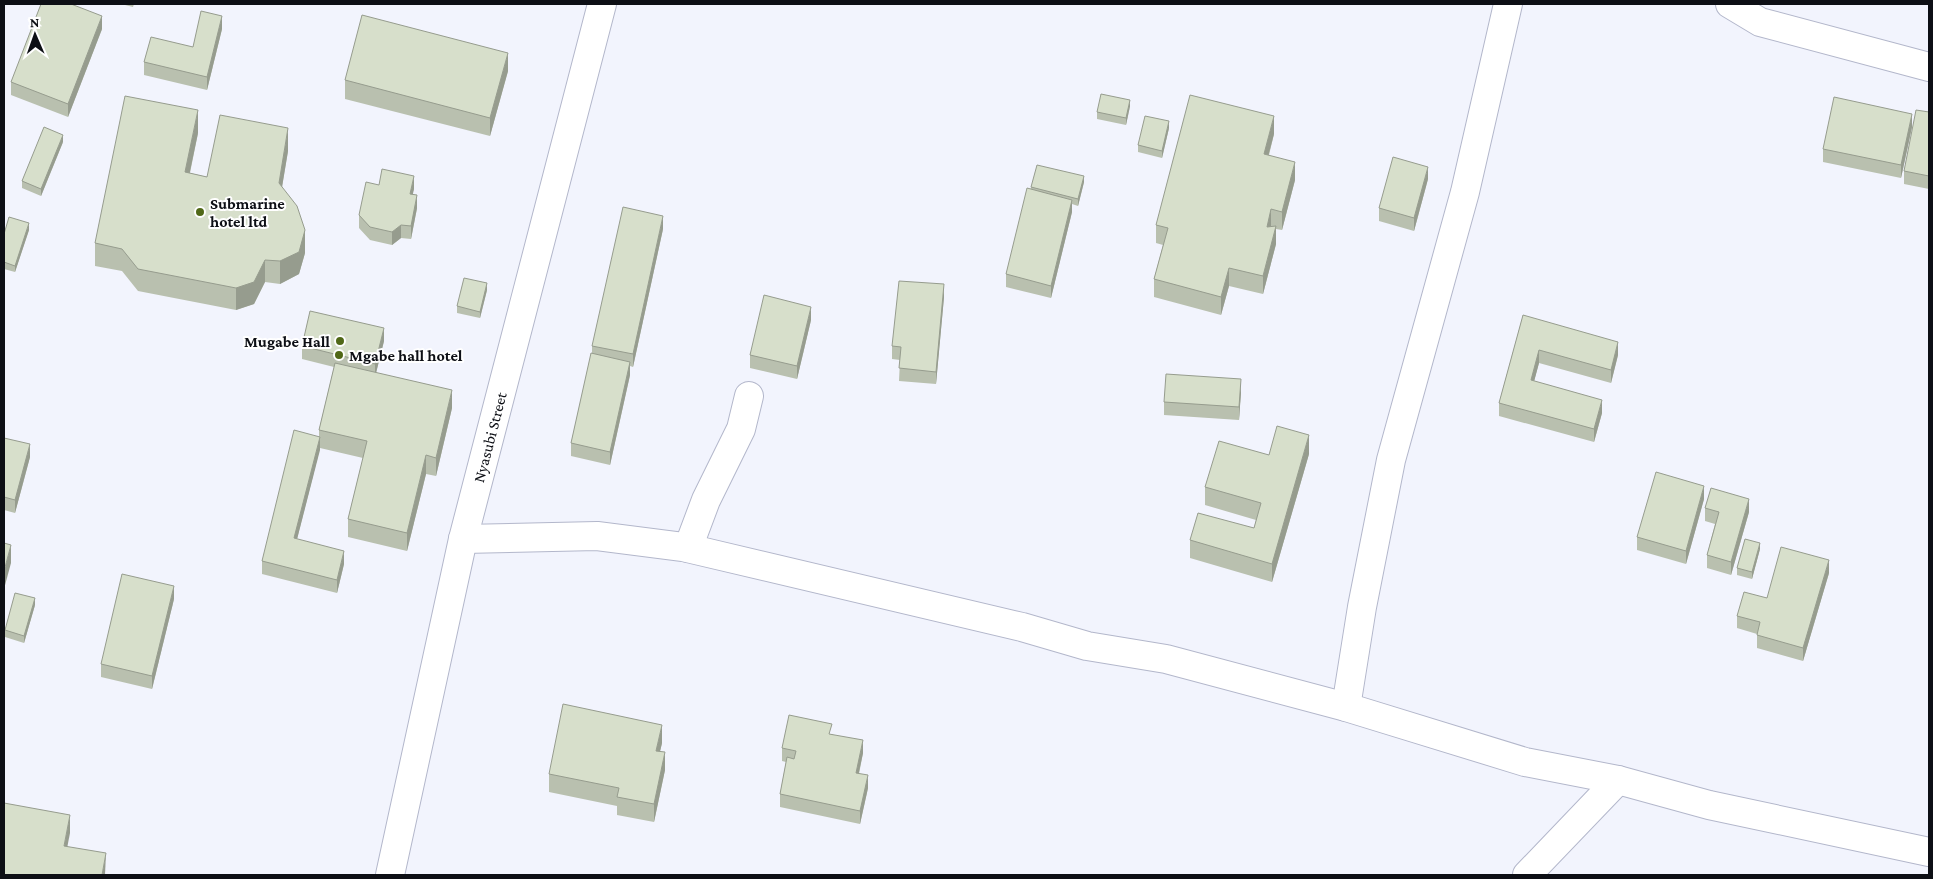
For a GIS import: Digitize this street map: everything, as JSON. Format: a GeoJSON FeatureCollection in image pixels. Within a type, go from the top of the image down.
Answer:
{"type":"FeatureCollection","features":[{"type":"Feature","properties":{"kind":"street","name":"Nyasubi Street"},"geometry":{"type":"LineString","coordinates":[[390,875],[463,539],[602,4]]}},
{"type":"Feature","properties":{"kind":"street"},"geometry":{"type":"LineString","coordinates":[[1346,708],[1362,607],[1391,460],[1465,192],[1508,4]]}},
{"type":"Feature","properties":{"kind":"street"},"geometry":{"type":"LineString","coordinates":[[1730,4],[1760,22],[1929,67]]}},
{"type":"Feature","properties":{"kind":"street"},"geometry":{"type":"LineString","coordinates":[[688,548],[706,500],[741,429],[749,396]]}},
{"type":"Feature","properties":{"kind":"street"},"geometry":{"type":"LineString","coordinates":[[463,539],[597,536],[688,548],[1022,627],[1087,646],[1166,659],[1346,708],[1525,762],[1618,780],[1709,805],[1929,852]]}},
{"type":"Feature","properties":{"kind":"street"},"geometry":{"type":"LineString","coordinates":[[1527,875],[1618,780]]}},
{"type":"Feature","properties":{"kind":"building"},"geometry":{"type":"Polygon","coordinates":[[[41,4],[71,4],[102,16],[68,104],[11,82],[41,4]]]}},
{"type":"Feature","properties":{"kind":"building"},"geometry":{"type":"Polygon","coordinates":[[[201,11],[222,16],[207,77],[144,62],[151,37],[193,47],[201,11]]]}},
{"type":"Feature","properties":{"kind":"building"},"geometry":{"type":"Polygon","coordinates":[[[362,15],[508,53],[490,118],[345,80],[362,15]]]}},
{"type":"Feature","properties":{"kind":"building"},"geometry":{"type":"Polygon","coordinates":[[[1101,94],[1130,100],[1126,118],[1097,112],[1101,94]]]}},
{"type":"Feature","properties":{"kind":"building"},"geometry":{"type":"Polygon","coordinates":[[[1190,95],[1274,116],[1264,154],[1295,162],[1282,212],[1271,209],[1267,227],[1276,226],[1263,276],[1229,268],[1221,297],[1154,279],[1168,228],[1156,225],[1190,95]]]}},
{"type":"Feature","properties":{"kind":"building"},"geometry":{"type":"Polygon","coordinates":[[[125,96],[198,110],[185,172],[207,177],[220,115],[288,128],[279,183],[297,206],[305,230],[299,252],[280,261],[265,260],[254,282],[236,288],[138,269],[122,249],[95,243],[125,96]]]}},
{"type":"Feature","properties":{"kind":"building"},"geometry":{"type":"Polygon","coordinates":[[[1834,97],[1912,114],[1901,165],[1823,149],[1834,97]]]}},
{"type":"Feature","properties":{"kind":"building"},"geometry":{"type":"Polygon","coordinates":[[[1916,110],[1929,112],[1929,176],[1904,171],[1916,110]]]}},
{"type":"Feature","properties":{"kind":"building"},"geometry":{"type":"Polygon","coordinates":[[[1145,116],[1169,121],[1162,151],[1138,145],[1145,116]]]}},
{"type":"Feature","properties":{"kind":"building"},"geometry":{"type":"Polygon","coordinates":[[[44,127],[63,135],[41,189],[22,181],[44,127]]]}},
{"type":"Feature","properties":{"kind":"building"},"geometry":{"type":"Polygon","coordinates":[[[1393,157],[1428,167],[1414,218],[1379,208],[1393,157]]]}},
{"type":"Feature","properties":{"kind":"building"},"geometry":{"type":"Polygon","coordinates":[[[1037,165],[1084,176],[1078,199],[1031,187],[1037,165]]]}},
{"type":"Feature","properties":{"kind":"building"},"geometry":{"type":"Polygon","coordinates":[[[382,169],[414,176],[410,194],[417,195],[411,226],[401,225],[392,232],[370,227],[359,215],[366,182],[379,185],[382,169]]]}},
{"type":"Feature","properties":{"kind":"building"},"geometry":{"type":"Polygon","coordinates":[[[1027,188],[1072,200],[1051,286],[1006,274],[1027,188]]]}},
{"type":"Feature","properties":{"kind":"building"},"geometry":{"type":"Polygon","coordinates":[[[623,207],[663,216],[633,354],[592,346],[623,207]]]}},
{"type":"Feature","properties":{"kind":"building"},"geometry":{"type":"Polygon","coordinates":[[[9,217],[29,223],[15,266],[4,262],[4,234],[9,217]]]}},
{"type":"Feature","properties":{"kind":"building"},"geometry":{"type":"Polygon","coordinates":[[[464,278],[487,283],[480,312],[457,306],[464,278]]]}},
{"type":"Feature","properties":{"kind":"building"},"geometry":{"type":"Polygon","coordinates":[[[899,281],[944,284],[936,372],[899,368],[901,347],[892,346],[899,281]]]}},
{"type":"Feature","properties":{"kind":"building"},"geometry":{"type":"Polygon","coordinates":[[[764,295],[811,307],[797,366],[750,355],[764,295]]]}},
{"type":"Feature","properties":{"kind":"building"},"geometry":{"type":"Polygon","coordinates":[[[310,311],[384,328],[375,364],[302,346],[310,311]]]}},
{"type":"Feature","properties":{"kind":"building"},"geometry":{"type":"Polygon","coordinates":[[[1523,315],[1618,342],[1611,370],[1539,350],[1531,380],[1602,400],[1594,429],[1499,403],[1523,315]]]}},
{"type":"Feature","properties":{"kind":"building"},"geometry":{"type":"Polygon","coordinates":[[[591,353],[630,362],[610,452],[571,443],[591,353]]]}},
{"type":"Feature","properties":{"kind":"building"},"geometry":{"type":"Polygon","coordinates":[[[335,363],[452,390],[436,458],[426,455],[407,533],[348,519],[367,441],[319,430],[335,363]]]}},
{"type":"Feature","properties":{"kind":"building"},"geometry":{"type":"Polygon","coordinates":[[[1166,374],[1241,379],[1239,407],[1164,402],[1166,374]]]}},
{"type":"Feature","properties":{"kind":"building"},"geometry":{"type":"Polygon","coordinates":[[[1277,426],[1309,435],[1272,564],[1190,540],[1198,513],[1254,528],[1261,503],[1205,487],[1219,441],[1269,455],[1277,426]]]}},
{"type":"Feature","properties":{"kind":"building"},"geometry":{"type":"Polygon","coordinates":[[[294,430],[320,437],[294,538],[344,551],[337,580],[262,561],[294,430]]]}},
{"type":"Feature","properties":{"kind":"building"},"geometry":{"type":"Polygon","coordinates":[[[4,438],[30,444],[15,500],[4,497],[4,438]]]}},
{"type":"Feature","properties":{"kind":"building"},"geometry":{"type":"Polygon","coordinates":[[[1656,472],[1704,486],[1686,551],[1637,537],[1656,472]]]}},
{"type":"Feature","properties":{"kind":"building"},"geometry":{"type":"Polygon","coordinates":[[[1711,488],[1749,499],[1731,562],[1707,555],[1719,512],[1705,508],[1711,488]]]}},
{"type":"Feature","properties":{"kind":"building"},"geometry":{"type":"Polygon","coordinates":[[[1745,539],[1760,543],[1752,572],[1737,568],[1745,539]]]}},
{"type":"Feature","properties":{"kind":"building"},"geometry":{"type":"Polygon","coordinates":[[[4,543],[11,545],[4,571],[4,543]]]}},
{"type":"Feature","properties":{"kind":"building"},"geometry":{"type":"Polygon","coordinates":[[[1781,547],[1829,560],[1803,648],[1757,635],[1760,622],[1737,616],[1744,592],[1767,598],[1781,547]]]}},
{"type":"Feature","properties":{"kind":"building"},"geometry":{"type":"Polygon","coordinates":[[[122,574],[174,586],[152,676],[101,664],[122,574]]]}},
{"type":"Feature","properties":{"kind":"building"},"geometry":{"type":"Polygon","coordinates":[[[15,593],[35,598],[24,636],[5,630],[15,593]]]}},
{"type":"Feature","properties":{"kind":"building"},"geometry":{"type":"Polygon","coordinates":[[[563,704],[662,725],[656,751],[665,752],[654,804],[617,797],[619,788],[549,774],[563,704]]]}},
{"type":"Feature","properties":{"kind":"building"},"geometry":{"type":"Polygon","coordinates":[[[789,715],[832,724],[829,734],[863,740],[856,773],[868,775],[860,811],[780,794],[787,757],[794,759],[796,751],[782,748],[789,715]]]}},
{"type":"Feature","properties":{"kind":"building"},"geometry":{"type":"Polygon","coordinates":[[[4,803],[70,815],[64,846],[106,853],[102,875],[4,875],[4,803]]]}},
{"type":"Feature","properties":{"kind":"place","name":"Submarine hotel ltd"},"geometry":{"type":"Point","coordinates":[200,212]}},
{"type":"Feature","properties":{"kind":"place","name":"Mugabe Hall"},"geometry":{"type":"Point","coordinates":[340,341]}},
{"type":"Feature","properties":{"kind":"place","name":"Mgabe hall hotel"},"geometry":{"type":"Point","coordinates":[339,355]}}]}
